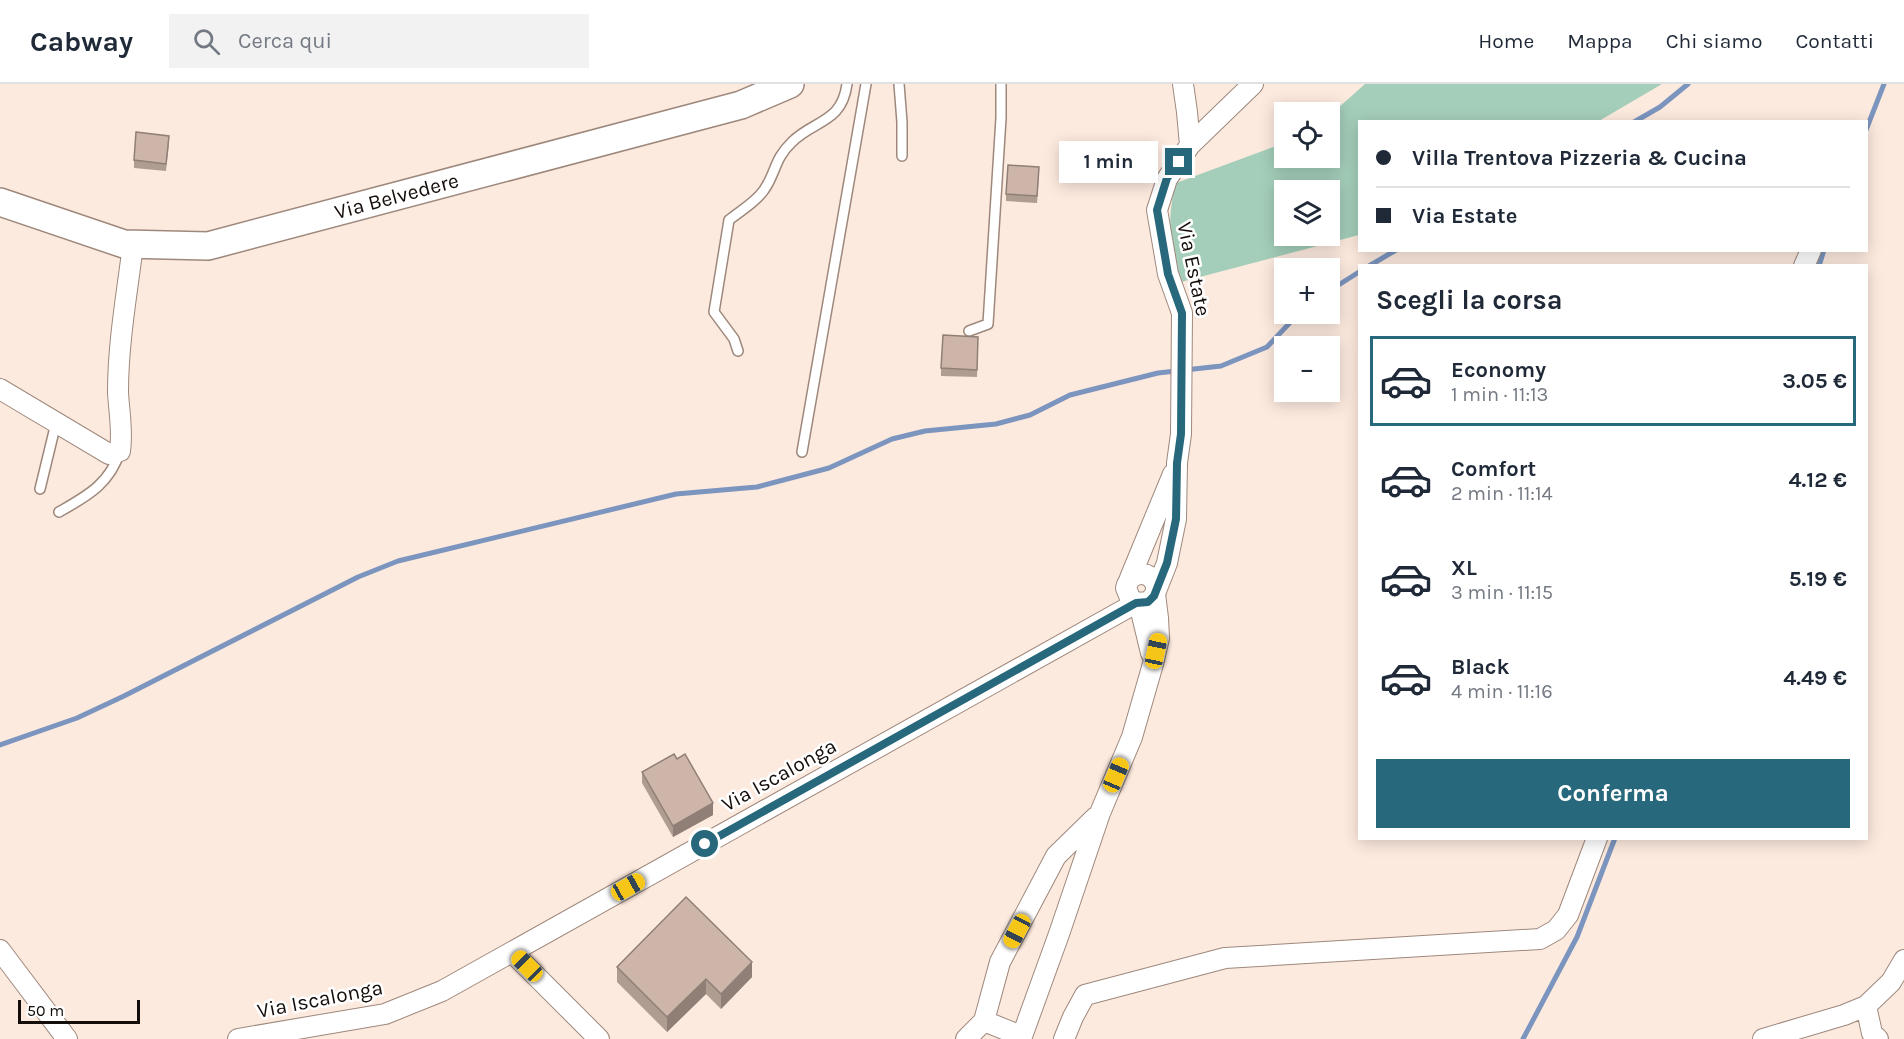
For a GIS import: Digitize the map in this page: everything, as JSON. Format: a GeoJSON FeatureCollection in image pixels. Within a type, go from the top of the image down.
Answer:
{"type":"FeatureCollection","features":[{"type":"Feature","properties":{"kind":"street","name":"Via Belvedere"},"geometry":{"type":"LineString","coordinates":[[0,202],[124,244],[208,246],[741,105],[790,84]]}},
{"type":"Feature","properties":{"kind":"street"},"geometry":{"type":"LineString","coordinates":[[1182,84],[1190,145]]}},
{"type":"Feature","properties":{"kind":"street","name":"Via Estate"},"geometry":{"type":"LineString","coordinates":[[1140,593],[1167,563],[1176,519],[1177,463],[1181,434],[1182,313],[1168,274],[1157,210],[1167,178],[1190,145],[1253,84]]}},
{"type":"Feature","properties":{"kind":"street"},"geometry":{"type":"LineString","coordinates":[[0,389],[109,454],[120,452],[122,438],[118,391],[133,245]]}},
{"type":"Feature","properties":{"kind":"street","name":"Via Estate"},"geometry":{"type":"LineString","coordinates":[[1140,593],[1177,463]]}},
{"type":"Feature","properties":{"kind":"street"},"geometry":{"type":"LineString","coordinates":[[984,1022],[1021,1037],[1100,813],[1132,737],[1153,664],[1140,593]]}},
{"type":"Feature","properties":{"kind":"street","name":"Via Iscalonga"},"geometry":{"type":"LineString","coordinates":[[238,1039],[385,1014],[442,991],[1104,621],[1140,593]]}},
{"type":"Feature","properties":{"kind":"street"},"geometry":{"type":"LineString","coordinates":[[966,1039],[984,1022],[1000,962],[1056,856],[1100,813]]}},
{"type":"Feature","properties":{"kind":"street"},"geometry":{"type":"LineString","coordinates":[[1064,1039],[1085,995],[1225,958],[1540,939],[1556,930],[1568,915],[1596,840]]}},
{"type":"Feature","properties":{"kind":"street"},"geometry":{"type":"LineString","coordinates":[[0,950],[67,1039]]}},
{"type":"Feature","properties":{"kind":"street"},"geometry":{"type":"LineString","coordinates":[[512,952],[599,1039]]}},
{"type":"Feature","properties":{"kind":"street"},"geometry":{"type":"LineString","coordinates":[[1763,1039],[1844,1015],[1866,1006],[1891,982],[1904,960]]}},
{"type":"Feature","properties":{"kind":"street"},"geometry":{"type":"LineString","coordinates":[[1866,1006],[1872,1033],[1878,1039]]}},
{"type":"Feature","properties":{"kind":"lane"},"geometry":{"type":"LineString","coordinates":[[738,351],[734,339],[714,312],[729,220],[764,189],[778,158],[793,140],[829,119],[846,96],[847,84]]}},
{"type":"Feature","properties":{"kind":"lane"},"geometry":{"type":"LineString","coordinates":[[802,452],[866,84]]}},
{"type":"Feature","properties":{"kind":"lane"},"geometry":{"type":"LineString","coordinates":[[899,84],[902,156]]}},
{"type":"Feature","properties":{"kind":"lane"},"geometry":{"type":"LineString","coordinates":[[969,331],[988,324],[1001,118],[1000,84]]}},
{"type":"Feature","properties":{"kind":"lane"},"geometry":{"type":"LineString","coordinates":[[40,489],[56,423]]}},
{"type":"Feature","properties":{"kind":"lane"},"geometry":{"type":"LineString","coordinates":[[60,512],[92,494],[115,468],[120,452]]}},
{"type":"Feature","properties":{"kind":"green space"},"geometry":{"type":"Polygon","coordinates":[[[1365,84],[1662,84],[1601,120],[1358,120],[1358,235],[1340,240],[1340,180],[1274,180],[1274,246],[1317,246],[1181,282],[1174,256],[1170,221],[1176,183],[1274,147],[1274,168],[1340,168],[1340,106],[1365,84]]]}},
{"type":"Feature","properties":{"kind":"building"},"geometry":{"type":"Polygon","coordinates":[[[136,132],[169,136],[166,164],[134,160],[136,132]]]}},
{"type":"Feature","properties":{"kind":"building"},"geometry":{"type":"Polygon","coordinates":[[[1008,165],[1039,167],[1037,196],[1006,194],[1008,165]]]}},
{"type":"Feature","properties":{"kind":"building"},"geometry":{"type":"Polygon","coordinates":[[[943,335],[978,337],[977,370],[941,368],[943,335]]]}},
{"type":"Feature","properties":{"kind":"building"},"geometry":{"type":"Polygon","coordinates":[[[674,754],[677,759],[685,754],[713,803],[673,826],[642,772],[674,754]]]}},
{"type":"Feature","properties":{"kind":"building"},"geometry":{"type":"Polygon","coordinates":[[[686,897],[752,962],[721,994],[706,979],[667,1017],[617,967],[686,897]]]}},
{"type":"Feature","properties":{"kind":"waterway"},"geometry":{"type":"LineString","coordinates":[[1637,120],[1660,107],[1688,84]]}},
{"type":"Feature","properties":{"kind":"waterway"},"geometry":{"type":"LineString","coordinates":[[1868,125],[1884,84]]}},
{"type":"Feature","properties":{"kind":"waterway"},"geometry":{"type":"LineString","coordinates":[[1372,264],[1393,252]]}},
{"type":"Feature","properties":{"kind":"waterway"},"geometry":{"type":"LineString","coordinates":[[1820,264],[1823,252]]}},
{"type":"Feature","properties":{"kind":"waterway"},"geometry":{"type":"LineString","coordinates":[[1340,284],[1358,273]]}},
{"type":"Feature","properties":{"kind":"waterway"},"geometry":{"type":"LineString","coordinates":[[0,745],[77,718],[358,577],[398,561],[676,494],[757,487],[829,468],[892,439],[925,431],[996,424],[1030,415],[1070,395],[1158,373],[1221,366],[1267,347],[1289,324]]}},
{"type":"Feature","properties":{"kind":"waterway"},"geometry":{"type":"LineString","coordinates":[[1523,1039],[1577,937],[1614,840]]}},
{"type":"Feature","properties":{"kind":"route"},"geometry":{"type":"LineString","coordinates":[[705,844],[1136,603],[1148,602],[1154,596],[1163,577],[1176,519],[1177,463],[1181,434],[1182,335],[1182,313],[1168,274],[1157,210],[1167,178],[1179,162]]}}]}
